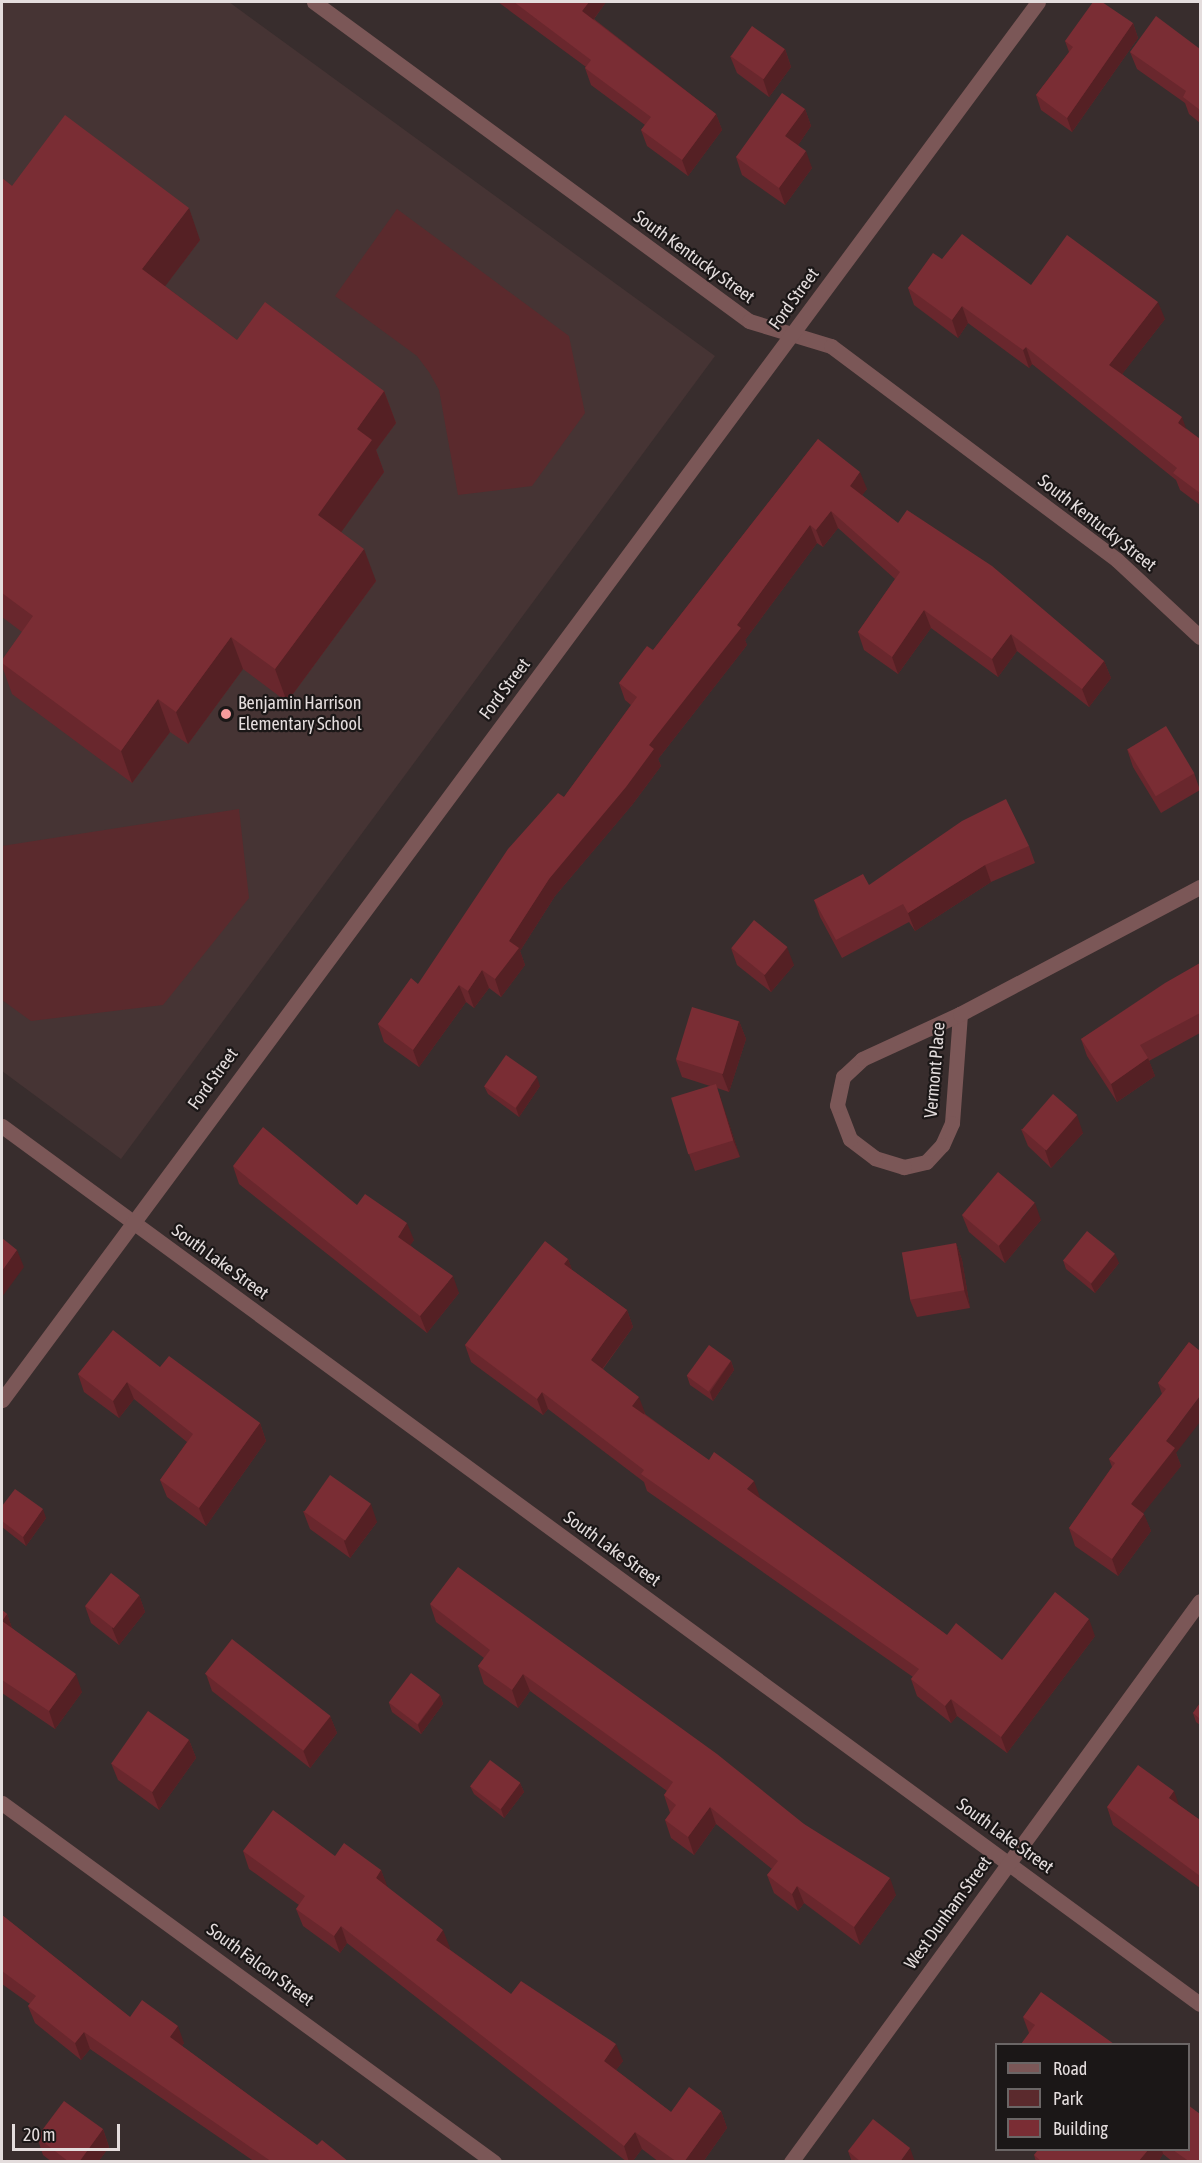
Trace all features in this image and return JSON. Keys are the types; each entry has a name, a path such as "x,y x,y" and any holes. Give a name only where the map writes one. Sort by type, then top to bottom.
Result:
{"street":[{"name":"South Kentucky Street","path":"314,2 748,321 831,346 1117,560 1200,637"},
{"name":"Ford Street","path":"2,1400 1038,2"},
{"name":"Vermont Place","path":"960,1014 952,1123 942,1145 926,1162 904,1167 875,1158 850,1139 837,1105 843,1077 862,1059 960,1014 1200,887"},
{"name":"South Lake Street","path":"2,1126 1200,2004"},
{"name":"West Dunham Street","path":"791,2162 1200,1601"},
{"name":"South Falcon Street","path":"2,1803 494,2162"}],"shaded area":[{"name":"Benjamin Harrison Elementary School","path":"2,2 229,2 715,356 121,1159 2,1071"}],"green space":[{"path":"397,209 569,336 585,413 532,486 458,495 439,390 429,372 417,356 335,296"},
{"path":"239,809 249,898 163,1005 31,1021 2,1000 2,846"}],"building":[{"path":"514,2 589,2 582,11 716,114 682,160 641,130 651,117 585,68 591,60"},
{"path":"1093,2 1102,2 1133,23 1067,118 1036,95 1073,47 1065,41"},
{"path":"1156,16 1200,49 1200,110 1183,97 1186,91 1130,52"},
{"path":"752,26 785,49 764,79 731,56"},
{"path":"782,93 805,109 785,136 806,151 779,188 736,157"},
{"path":"65,115 189,208 142,269 237,340 265,302 384,391 357,429 372,440 318,515 364,549 275,669 231,637 176,712 158,699 121,751 2,663 33,616 2,593 2,178 12,186"},
{"path":"962,234 1031,285 1067,235 1158,302 1109,365 1182,417 1178,423 1200,439 1200,493 1173,473 1177,468 1026,347 1023,350 962,306 952,320 908,288 933,253 942,259"},
{"path":"818,439 860,472 850,486 898,523 907,510 992,566 1104,661 1082,689 1011,634 992,659 924,610 892,657 858,632 900,572 831,511 816,530 810,525 737,625 741,628 649,745 654,749 626,787 549,879 509,941 519,948 495,979 482,970 468,991 459,985 413,1050 378,1024 411,978 418,984 508,849 558,793 564,797 637,697 619,683 647,646 653,650"},
{"path":"1166,726 1194,773 1156,796 1127,749"},
{"path":"1006,799 1029,846 985,865 908,913 903,904 836,940 814,900 863,874 869,885 962,821"},
{"path":"754,920 787,947 765,975 731,948"},
{"path":"1200,963 1200,1013 1140,1045 1148,1058 1111,1084 1081,1039 1165,983"},
{"path":"692,1007 739,1021 723,1074 676,1060"},
{"path":"506,1055 537,1077 515,1108 484,1086"},
{"path":"716,1084 733,1140 688,1154 671,1098"},
{"path":"1053,1094 1077,1115 1046,1150 1022,1129"},
{"path":"263,1127 357,1205 365,1194 407,1223 398,1237 453,1276 420,1316 233,1166"},
{"path":"998,1172 1035,1203 999,1246 962,1215"},
{"path":"1087,1231 1115,1254 1091,1283 1063,1261"},
{"path":"2,1238 17,1250 2,1271"},
{"path":"545,1241 568,1259 564,1264 627,1310 591,1360 639,1397 632,1406 709,1460 714,1452 754,1481 747,1489 947,1635 956,1623 1002,1660 1055,1592 1089,1619 1001,1737 951,1699 945,1706 911,1679 919,1669 641,1474 644,1470 542,1392 537,1399 465,1345"},
{"path":"956,1243 964,1290 910,1300 902,1253"},
{"path":"113,1330 160,1367 169,1356 260,1423 199,1508 160,1480 193,1434 127,1382 113,1401 78,1374"},
{"path":"1189,1342 1200,1351 1200,1396 1166,1441 1175,1448 1131,1504 1144,1514 1112,1559 1069,1528 1115,1463 1109,1459 1166,1389 1158,1383"},
{"path":"709,1345 731,1361 709,1392 687,1376"},
{"path":"330,1475 371,1504 345,1541 304,1512"},
{"path":"15,1489 43,1509 23,1537 2,1521 2,1506"},
{"path":"458,1567 717,1754 804,1824 890,1878 854,1927 797,1886 792,1894 767,1875 778,1861 710,1807 688,1837 665,1820 676,1805 664,1795 673,1782 523,1674 512,1690 478,1666 490,1650 430,1604"},
{"path":"111,1573 139,1595 114,1628 85,1606"},
{"path":"2,1610 7,1614 2,1621"},
{"path":"2,1621 76,1674 49,1711 2,1680"},
{"path":"232,1639 331,1716 303,1751 205,1674"},
{"path":"411,1673 440,1695 417,1724 389,1703"},
{"path":"1200,1703 1200,1719 1193,1713"},
{"path":"148,1711 189,1740 152,1792 111,1763"},
{"path":"490,1760 520,1783 500,1809 470,1786"},
{"path":"1138,1765 1174,1791 1169,1798 1200,1820 1200,1876 1107,1807"},
{"path":"273,1810 335,1856 344,1843 381,1870 376,1878 443,1930 436,1940 511,1994 521,1981 616,2044 604,2061 671,2112 689,2087 721,2111 684,2162 677,2162 635,2132 624,2146 341,1926 334,1936 296,1909 305,1896 243,1851"},
{"path":"2,1915 130,2017 142,2000 178,2026 170,2037 317,2145 322,2140 349,2162 272,2162 84,2032 75,2043 28,2006 36,1996 2,1971"},
{"path":"1041,1992 1113,2043 1022,2043 1035,2025 1023,2017"},
{"path":"64,2101 103,2129 79,2162 69,2162 37,2137"},
{"path":"1190,2106 1200,2114 1200,2162 1190,2162 1174,2151 1190,2151"},
{"path":"873,2119 910,2148 900,2162 861,2162 848,2151"},
{"path":"1037,2151 1147,2151 1138,2162 1042,2162 1034,2155"}],"place":[{"name":"Benjamin Harrison Elementary School","path":"226,714"}]}
